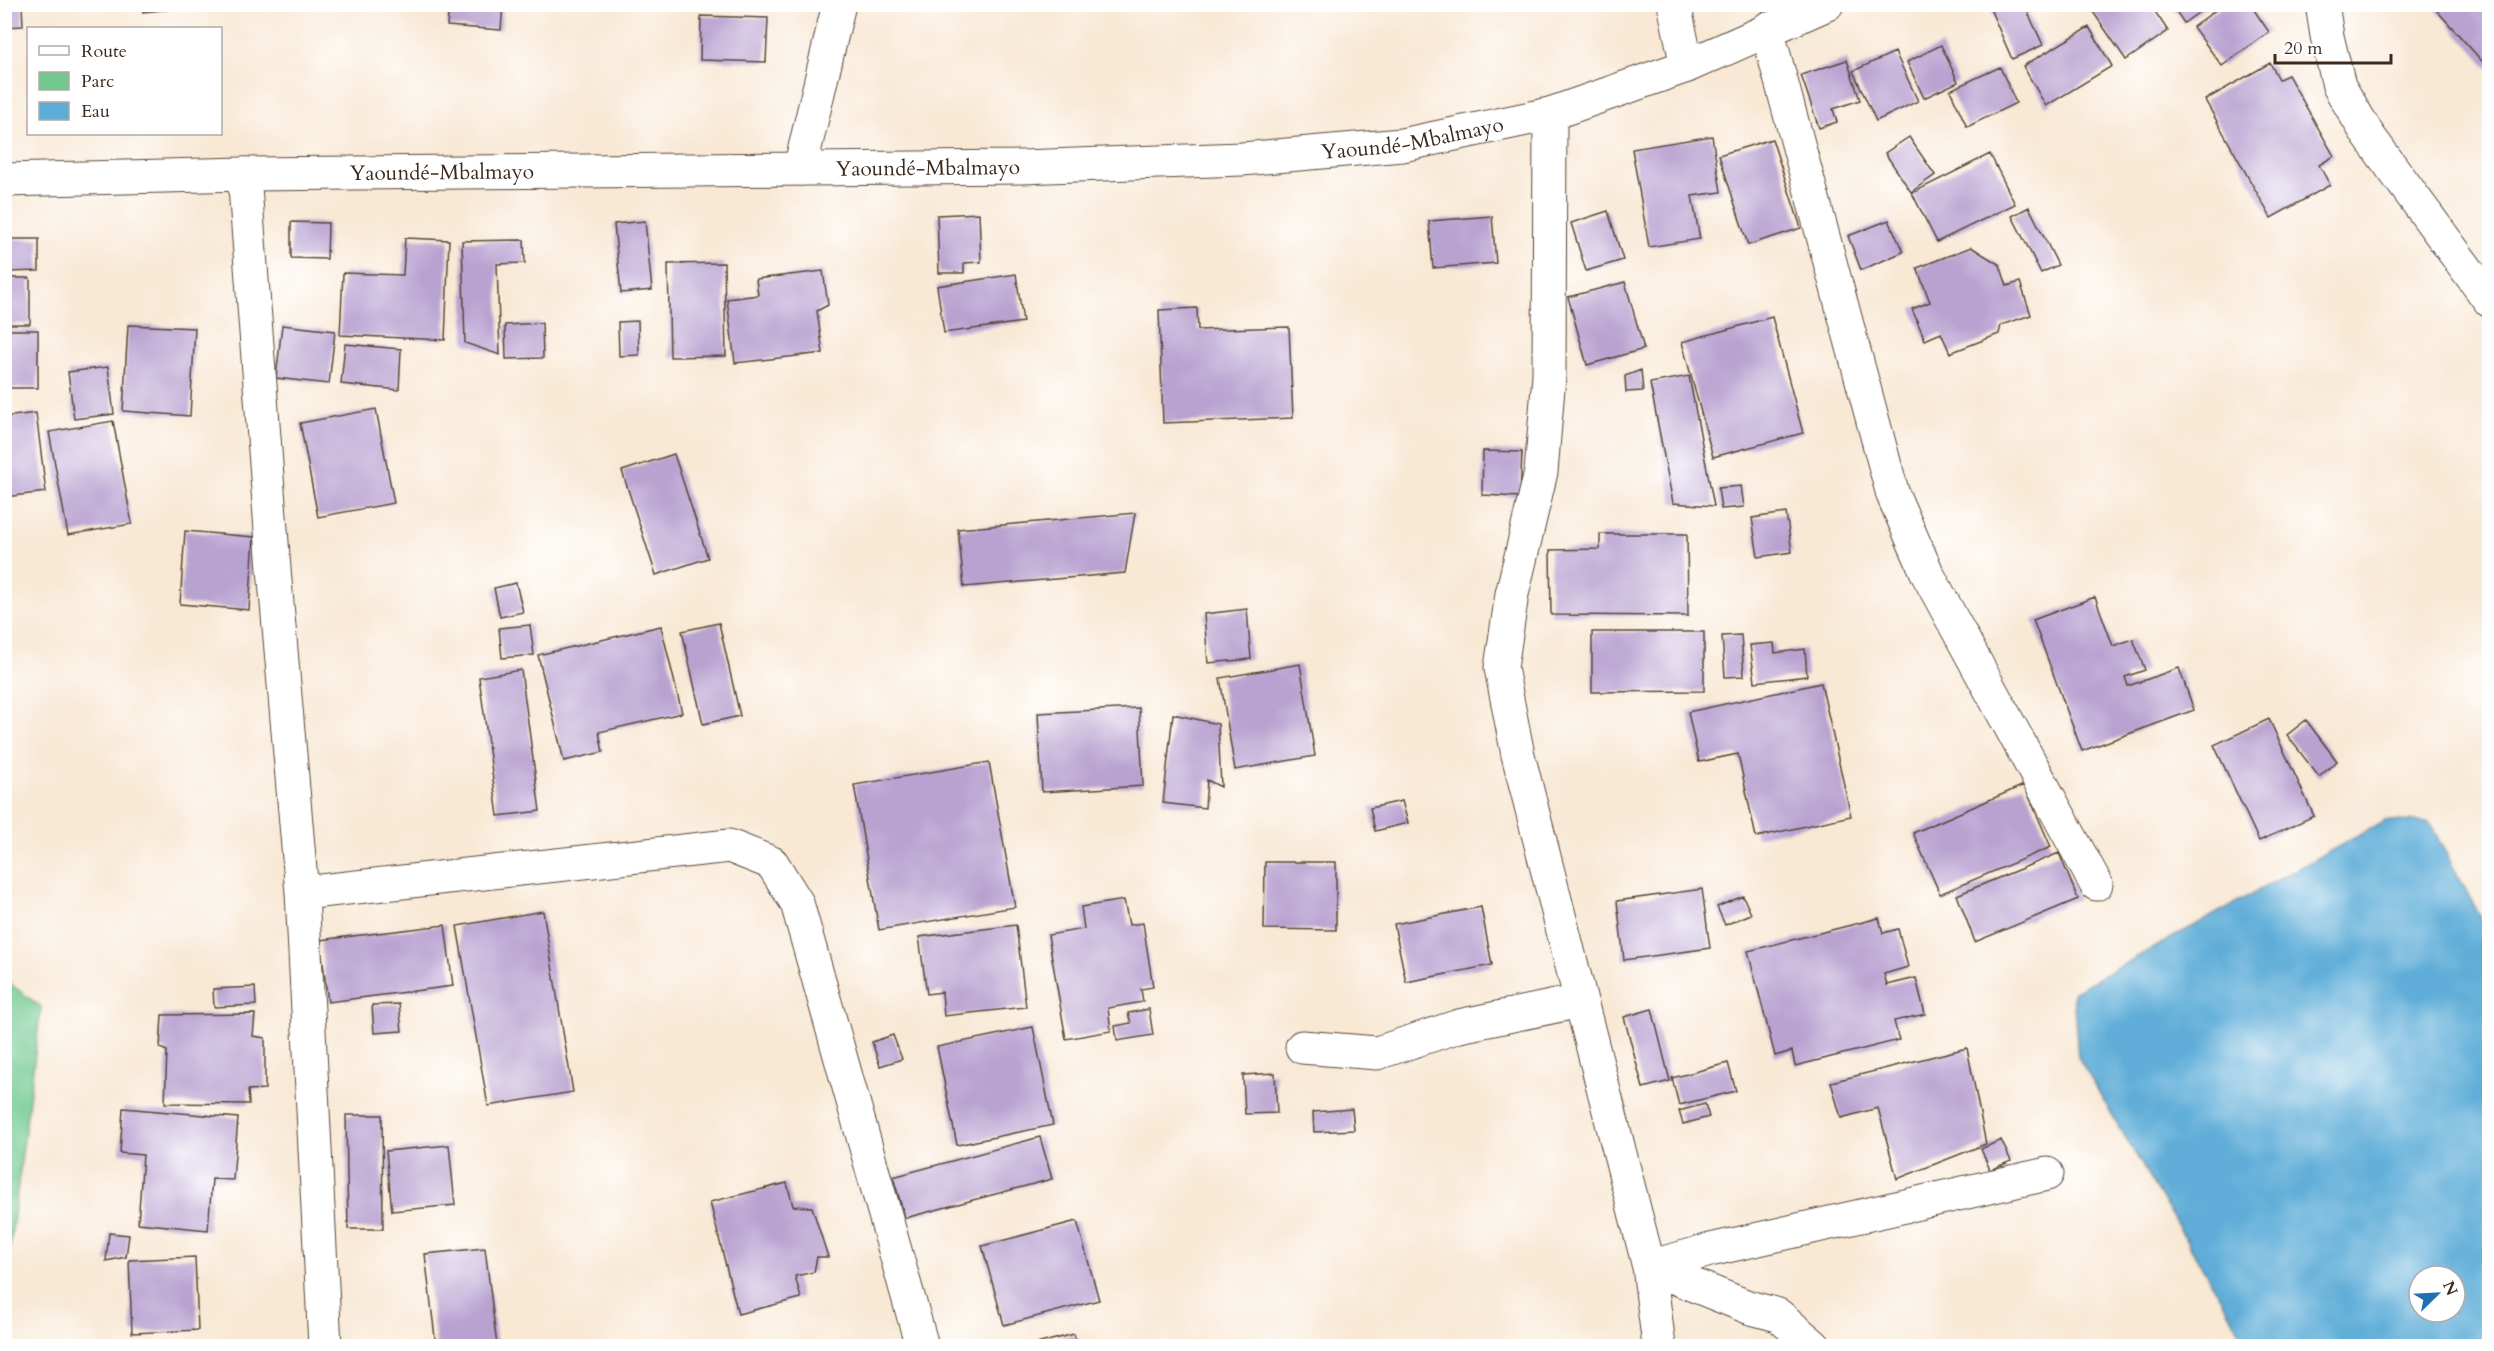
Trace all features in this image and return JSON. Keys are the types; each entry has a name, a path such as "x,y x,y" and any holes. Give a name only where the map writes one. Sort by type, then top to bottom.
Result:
{"main road":[{"path":"800,169 839,4"},
{"path":"1674,4 1687,66"},
{"name":"Yaoundé-Mbalmayo","path":"4,180 243,174 1021,166 1242,159 1402,146 1550,114 1687,66 1827,4"},
{"path":"2322,4 2339,86 2368,135 2490,301"},
{"path":"1767,29 1893,495 1928,575 2096,884"},
{"path":"1550,114 1549,376 1541,472 1512,594 1501,668 1518,755 1648,1267 1654,1344"},
{"path":"243,174 302,893 324,1347"},
{"path":"302,893 729,846 772,863 797,903 922,1347"},
{"path":"1302,1047 1377,1053 1459,1026 1580,1001"},
{"path":"1648,1267 1710,1250 2047,1174"},
{"path":"1648,1267 1748,1307 1778,1315 1814,1347"}],"green space":[{"path":"5,980 41,1007 5,1285"}],"water":[{"path":"2385,821 2429,822 2489,933 2489,1346 2249,1346 2078,1057 2073,992"}],"building":[{"path":"4,4 22,4 23,26 4,27"},
{"path":"142,4 171,4 171,9 143,12"},
{"path":"449,4 503,4 501,30 447,26"},
{"path":"2006,4 2024,4 2043,45 2012,59 1991,11"},
{"path":"2098,4 2150,4 2168,31 2126,60 2091,9"},
{"path":"2171,4 2210,4 2184,23"},
{"path":"2224,4 2250,4 2269,32 2222,66 2193,27"},
{"path":"2431,4 2490,4 2490,70"},
{"path":"701,16 768,18 766,62 700,60"},
{"path":"2089,27 2112,66 2046,106 2023,66"},
{"path":"1941,45 1958,82 1924,98 1907,62"},
{"path":"1895,52 1918,101 1876,121 1853,71"},
{"path":"1847,60 1860,100 1833,109 1837,122 1819,128 1801,75"},
{"path":"2270,63 2279,79 2288,75 2334,156 2319,165 2330,185 2271,218 2205,100"},
{"path":"2000,67 2016,103 1967,127 1950,90"},
{"path":"1712,136 1721,192 1692,196 1700,239 1649,247 1632,149"},
{"path":"1909,137 1935,175 1911,192 1885,153"},
{"path":"1772,139 1801,228 1748,245 1719,155"},
{"path":"1990,154 2015,204 1937,242 1912,193"},
{"path":"2029,207 2058,265 2041,273 2012,216"},
{"path":"1608,211 1623,260 1586,271 1571,223"},
{"path":"979,213 981,262 964,263 964,273 939,273 937,215"},
{"path":"1492,216 1496,263 1433,268 1429,221"},
{"path":"1889,220 1903,252 1861,270 1848,236"},
{"path":"645,221 652,290 621,293 614,224"},
{"path":"291,222 328,223 327,259 291,258"},
{"path":"405,238 449,240 445,340 340,335 343,273 403,275"},
{"path":"4,239 39,239 39,271 4,272"},
{"path":"524,240 525,263 497,264 500,355 465,343 462,241"},
{"path":"1971,247 2000,265 2007,286 2020,282 2031,315 2001,325 1999,334 1950,353 1941,333 1925,340 1912,309 1930,302 1917,268"},
{"path":"724,263 726,356 670,357 668,264"},
{"path":"823,271 828,305 817,311 823,353 735,363 727,299 758,295 756,279"},
{"path":"1016,274 1023,322 944,333 937,286"},
{"path":"4,278 30,278 30,324 4,324"},
{"path":"1625,282 1644,349 1587,365 1568,297"},
{"path":"1197,308 1198,330 1289,327 1293,418 1163,423 1159,310"},
{"path":"1772,317 1803,433 1713,457 1682,342"},
{"path":"638,321 639,355 619,356 618,322"},
{"path":"542,323 543,358 506,359 505,325"},
{"path":"128,325 195,328 190,416 123,411"},
{"path":"282,325 335,331 329,384 276,378"},
{"path":"4,330 38,330 38,388 4,388"},
{"path":"345,344 401,349 399,390 341,384"},
{"path":"108,367 114,414 74,419 68,372"},
{"path":"1641,370 1643,391 1626,392 1625,376"},
{"path":"1689,376 1714,506 1673,503 1650,383"},
{"path":"376,409 394,503 318,517 300,423"},
{"path":"36,413 46,492 5,497 5,417"},
{"path":"113,421 132,524 68,535 49,432"},
{"path":"1483,451 1522,452 1520,497 1482,495"},
{"path":"674,454 708,558 656,575 622,471"},
{"path":"1741,486 1744,507 1721,509 1718,488"},
{"path":"1135,513 1125,573 964,587 958,529"},
{"path":"1786,513 1792,552 1758,557 1752,518"},
{"path":"185,531 254,537 249,610 180,604"},
{"path":"1600,534 1687,534 1688,616 1551,615 1550,550 1600,549"},
{"path":"516,583 523,612 500,617 494,588"},
{"path":"2095,597 2113,646 2133,639 2145,670 2125,677 2128,686 2179,668 2194,710 2082,751 2033,620"},
{"path":"1247,609 1251,659 1208,663 1204,614"},
{"path":"719,623 740,716 703,724 682,631"},
{"path":"530,625 534,655 502,658 499,628"},
{"path":"661,626 682,713 599,732 603,752 564,761 538,655"},
{"path":"1592,632 1704,632 1704,691 1592,692"},
{"path":"1741,635 1744,676 1725,677 1722,636"},
{"path":"1774,643 1775,653 1805,649 1807,676 1755,682 1750,645"},
{"path":"1300,664 1315,756 1235,770 1220,678"},
{"path":"521,670 540,811 498,816 479,677"},
{"path":"1821,683 1851,816 1756,837 1738,754 1699,762 1688,712"},
{"path":"1139,708 1143,786 1042,792 1038,713"},
{"path":"1173,714 1218,724 1221,787 1207,780 1205,808 1163,803"},
{"path":"2269,719 2314,816 2259,841 2214,745"},
{"path":"2306,720 2337,761 2319,777 2287,735"},
{"path":"989,762 1015,907 879,930 854,785"},
{"path":"2024,785 2051,847 1940,894 1913,833"},
{"path":"1402,801 1408,823 1375,831 1370,808"},
{"path":"2059,853 2078,899 1975,942 1957,895"},
{"path":"1265,862 1336,862 1336,930 1264,929"},
{"path":"1702,889 1710,948 1624,960 1617,901"},
{"path":"1743,896 1751,914 1725,925 1717,907"},
{"path":"1124,900 1129,925 1143,923 1153,987 1141,989 1143,1002 1108,1008 1111,1031 1066,1039 1048,935 1084,929 1081,907"},
{"path":"1481,907 1492,965 1406,982 1394,924"},
{"path":"543,911 573,1092 488,1106 457,926"},
{"path":"1879,918 1883,933 1898,929 1908,967 1884,974 1887,985 1916,978 1925,1014 1894,1021 1899,1040 1795,1066 1792,1051 1775,1056 1748,951"},
{"path":"445,925 453,986 328,1002 320,940"},
{"path":"1016,925 1026,1007 944,1016 942,992 927,994 919,937"},
{"path":"255,987 256,1005 214,1007 213,989"},
{"path":"399,1004 402,1031 374,1033 372,1005"},
{"path":"1149,1009 1153,1035 1117,1041 1115,1026 1131,1023 1128,1013"},
{"path":"1652,1009 1670,1081 1643,1088 1624,1017"},
{"path":"255,1014 253,1036 265,1038 265,1089 248,1090 249,1104 165,1103 167,1051 160,1048 162,1015"},
{"path":"1033,1027 1053,1125 957,1145 937,1047"},
{"path":"893,1035 902,1059 880,1066 872,1042"},
{"path":"1967,1048 1986,1144 1897,1179 1878,1108 1841,1118 1831,1082"},
{"path":"1728,1063 1736,1091 1679,1105 1672,1078"},
{"path":"1275,1073 1277,1113 1245,1114 1243,1075"},
{"path":"1705,1104 1709,1117 1683,1124 1679,1111"},
{"path":"123,1108 238,1118 233,1180 212,1179 208,1230 138,1223 143,1155 120,1153"},
{"path":"1352,1109 1354,1130 1314,1132 1313,1112"},
{"path":"346,1115 382,1115 383,1229 348,1229"},
{"path":"1040,1137 1052,1179 905,1218 893,1177"},
{"path":"2001,1140 2011,1161 1990,1170 1981,1149"},
{"path":"449,1145 455,1205 392,1211 386,1151"},
{"path":"787,1183 793,1206 812,1207 828,1257 817,1257 814,1272 795,1276 801,1298 738,1314 710,1202"},
{"path":"1077,1221 1099,1300 1004,1325 982,1246"},
{"path":"109,1233 129,1235 126,1257 106,1261"},
{"path":"485,1248 497,1346 436,1346 425,1254"},
{"path":"195,1257 198,1330 132,1333 129,1260"},
{"path":"1074,1334 1078,1346 1029,1346"},
{"path":"1380,1341 1381,1346 1358,1346 1358,1345"}]}
